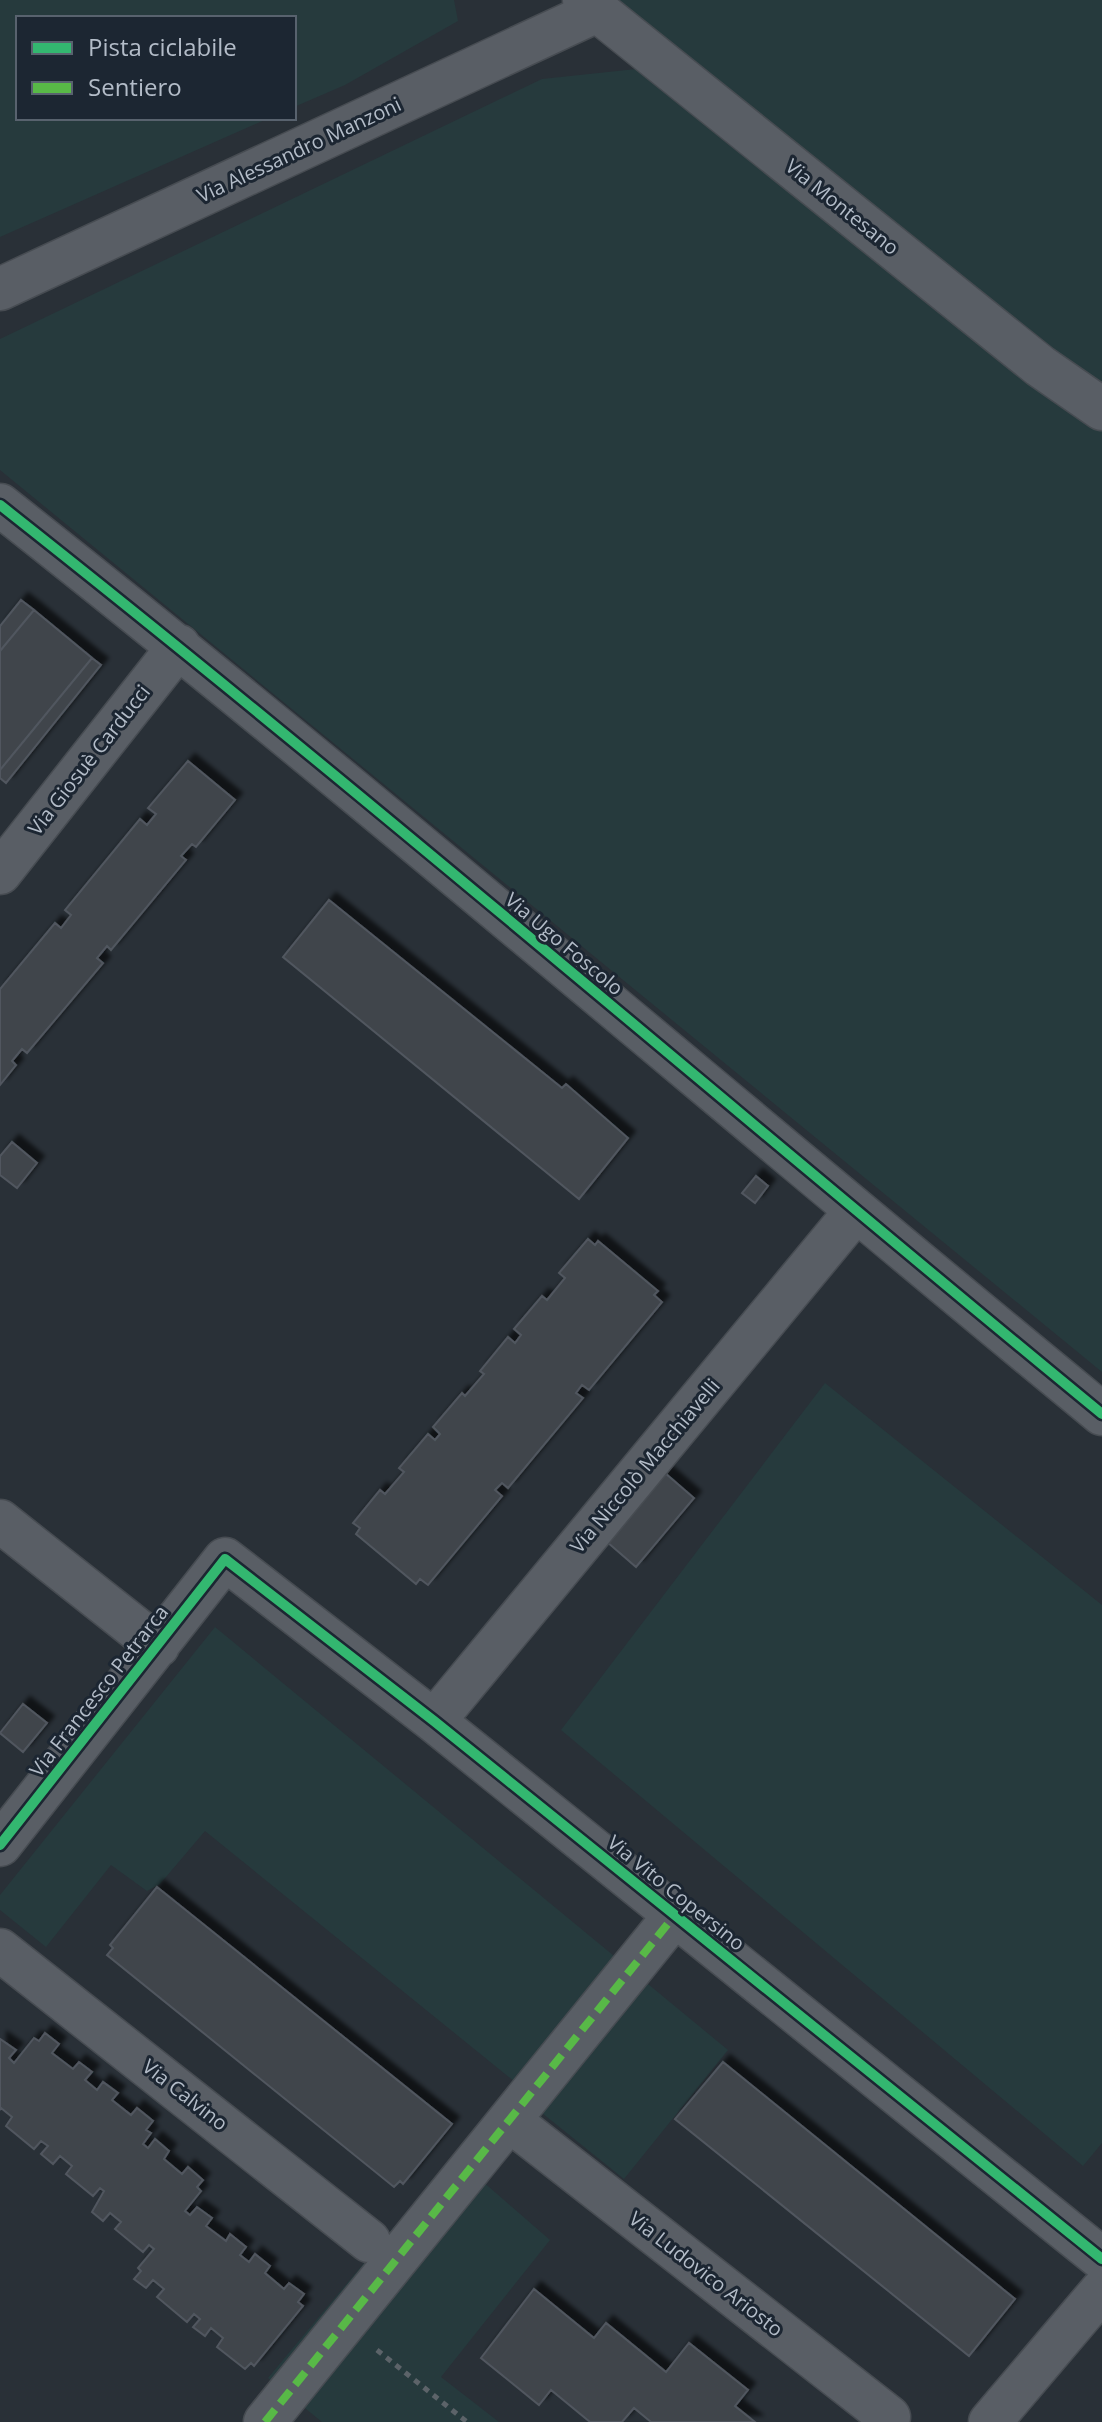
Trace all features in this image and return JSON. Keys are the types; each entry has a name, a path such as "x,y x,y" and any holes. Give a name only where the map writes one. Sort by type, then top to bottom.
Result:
{"street":[{"name":"Via Alessandro Manzoni","path":"0,289 590,5"},
{"name":"Via Montesano","path":"590,5 1040,366 1102,409"},
{"name":"Via Ugo Foscolo","path":"0,505 179,646 855,1212 1102,1414"},
{"name":"Via Giosuè Carducci","path":"0,873 179,646"},
{"name":"Via Niccolò Macchiavelli","path":"434,1721 855,1212"},
{"path":"0,1521 158,1646"},
{"name":"Via Vito Copersino","path":"225,1559 434,1721 1102,2259"},
{"name":"Via Francesco Petrarca","path":"0,1845 225,1559"},
{"path":"265,2422 675,1915"},
{"name":"Via Calvino","path":"0,1950 369,2241"},
{"name":"Via Ludovico Ariosto","path":"523,2131 889,2420"},
{"path":"990,2422 1102,2290"}],"path":[{"path":"344,2324 467,2422"}],"green space":[{"path":"0,0 454,0 458,21 345,85 296,106 296,16 16,16 16,120 264,120 0,237"},
{"path":"576,0 1102,0 1102,1372 0,470 0,339 542,79 655,67"},
{"path":"825,1383 1102,1605 1102,2143 1083,2166 561,1730"},
{"path":"215,1627 728,2050 624,2179 537,2109 481,2180 550,2240 441,2377 499,2422 322,2422 268,2378 515,2082 205,1831 160,1884 147,1891 111,1865 46,1947 0,1910 0,1895"}],"building":[{"path":"21,600 34,610 0,651 0,626"},
{"path":"34,610 92,658 0,770 0,651"},
{"path":"92,658 101,665 6,783 0,778 0,770"},
{"path":"188,761 235,800 196,847 192,844 181,856 186,860 111,950 107,946 97,958 103,963 27,1053 22,1049 12,1061 16,1065 0,1085 0,989 55,923 61,928 71,915 65,910 140,819 147,825 156,814 148,808"},
{"path":"329,900 562,1088 566,1084 628,1138 579,1199 283,957"},
{"path":"12,1142 37,1163 17,1188 0,1175 0,1156"},
{"path":"756,1176 768,1186 755,1203 742,1193"},
{"path":"588,1239 595,1245 598,1241 658,1291 654,1295 662,1302 589,1390 582,1385 576,1393 583,1398 508,1488 502,1483 495,1490 502,1496 428,1585 420,1579 416,1584 356,1534 360,1528 353,1523 380,1490 385,1494 404,1472 399,1468 428,1434 435,1440 440,1434 433,1427 462,1393 465,1396 484,1374 480,1371 508,1337 515,1343 521,1335 514,1329 542,1296 547,1300 565,1278 559,1273"},
{"path":"665,1473 694,1498 636,1567 607,1542"},
{"path":"23,1704 47,1723 23,1752 0,1733"},
{"path":"157,1887 452,2124 403,2184 400,2181 394,2187 107,1955 113,1948 110,1945"},
{"path":"45,2033 59,2044 52,2053 73,2069 79,2062 92,2072 85,2080 97,2090 103,2082 118,2093 112,2100 131,2115 137,2108 153,2121 146,2130 151,2133 143,2144 148,2148 155,2139 169,2151 164,2159 182,2174 188,2167 203,2180 197,2187 201,2191 185,2211 190,2215 197,2207 212,2218 206,2226 226,2241 230,2234 246,2247 240,2255 249,2262 255,2254 270,2266 265,2273 284,2289 289,2283 304,2294 298,2302 303,2306 254,2366 251,2363 245,2369 217,2347 223,2338 211,2328 205,2336 193,2327 200,2319 194,2314 187,2322 157,2297 164,2289 153,2280 146,2288 134,2279 141,2271 138,2268 154,2249 149,2245 143,2252 115,2229 121,2222 110,2213 103,2221 92,2212 104,2191 100,2188 93,2196 66,2174 72,2166 60,2156 53,2164 41,2154 48,2146 41,2141 34,2149 6,2126 12,2117 0,2110 0,2039 16,2050 9,2058 14,2063 34,2038 39,2041"},
{"path":"723,2062 1015,2299 969,2356 675,2119"},
{"path":"534,2289 594,2338 606,2323 666,2372 689,2343 748,2390 735,2406 755,2422 651,2422 634,2408 622,2422 590,2422 551,2390 539,2405 481,2358"}],"marked path":[{"path":"265,2422 675,1915"}],"cycle path":[{"path":"0,505 278,729 1102,1414"},
{"path":"0,1845 225,1559 434,1721 1102,2259"}]}
